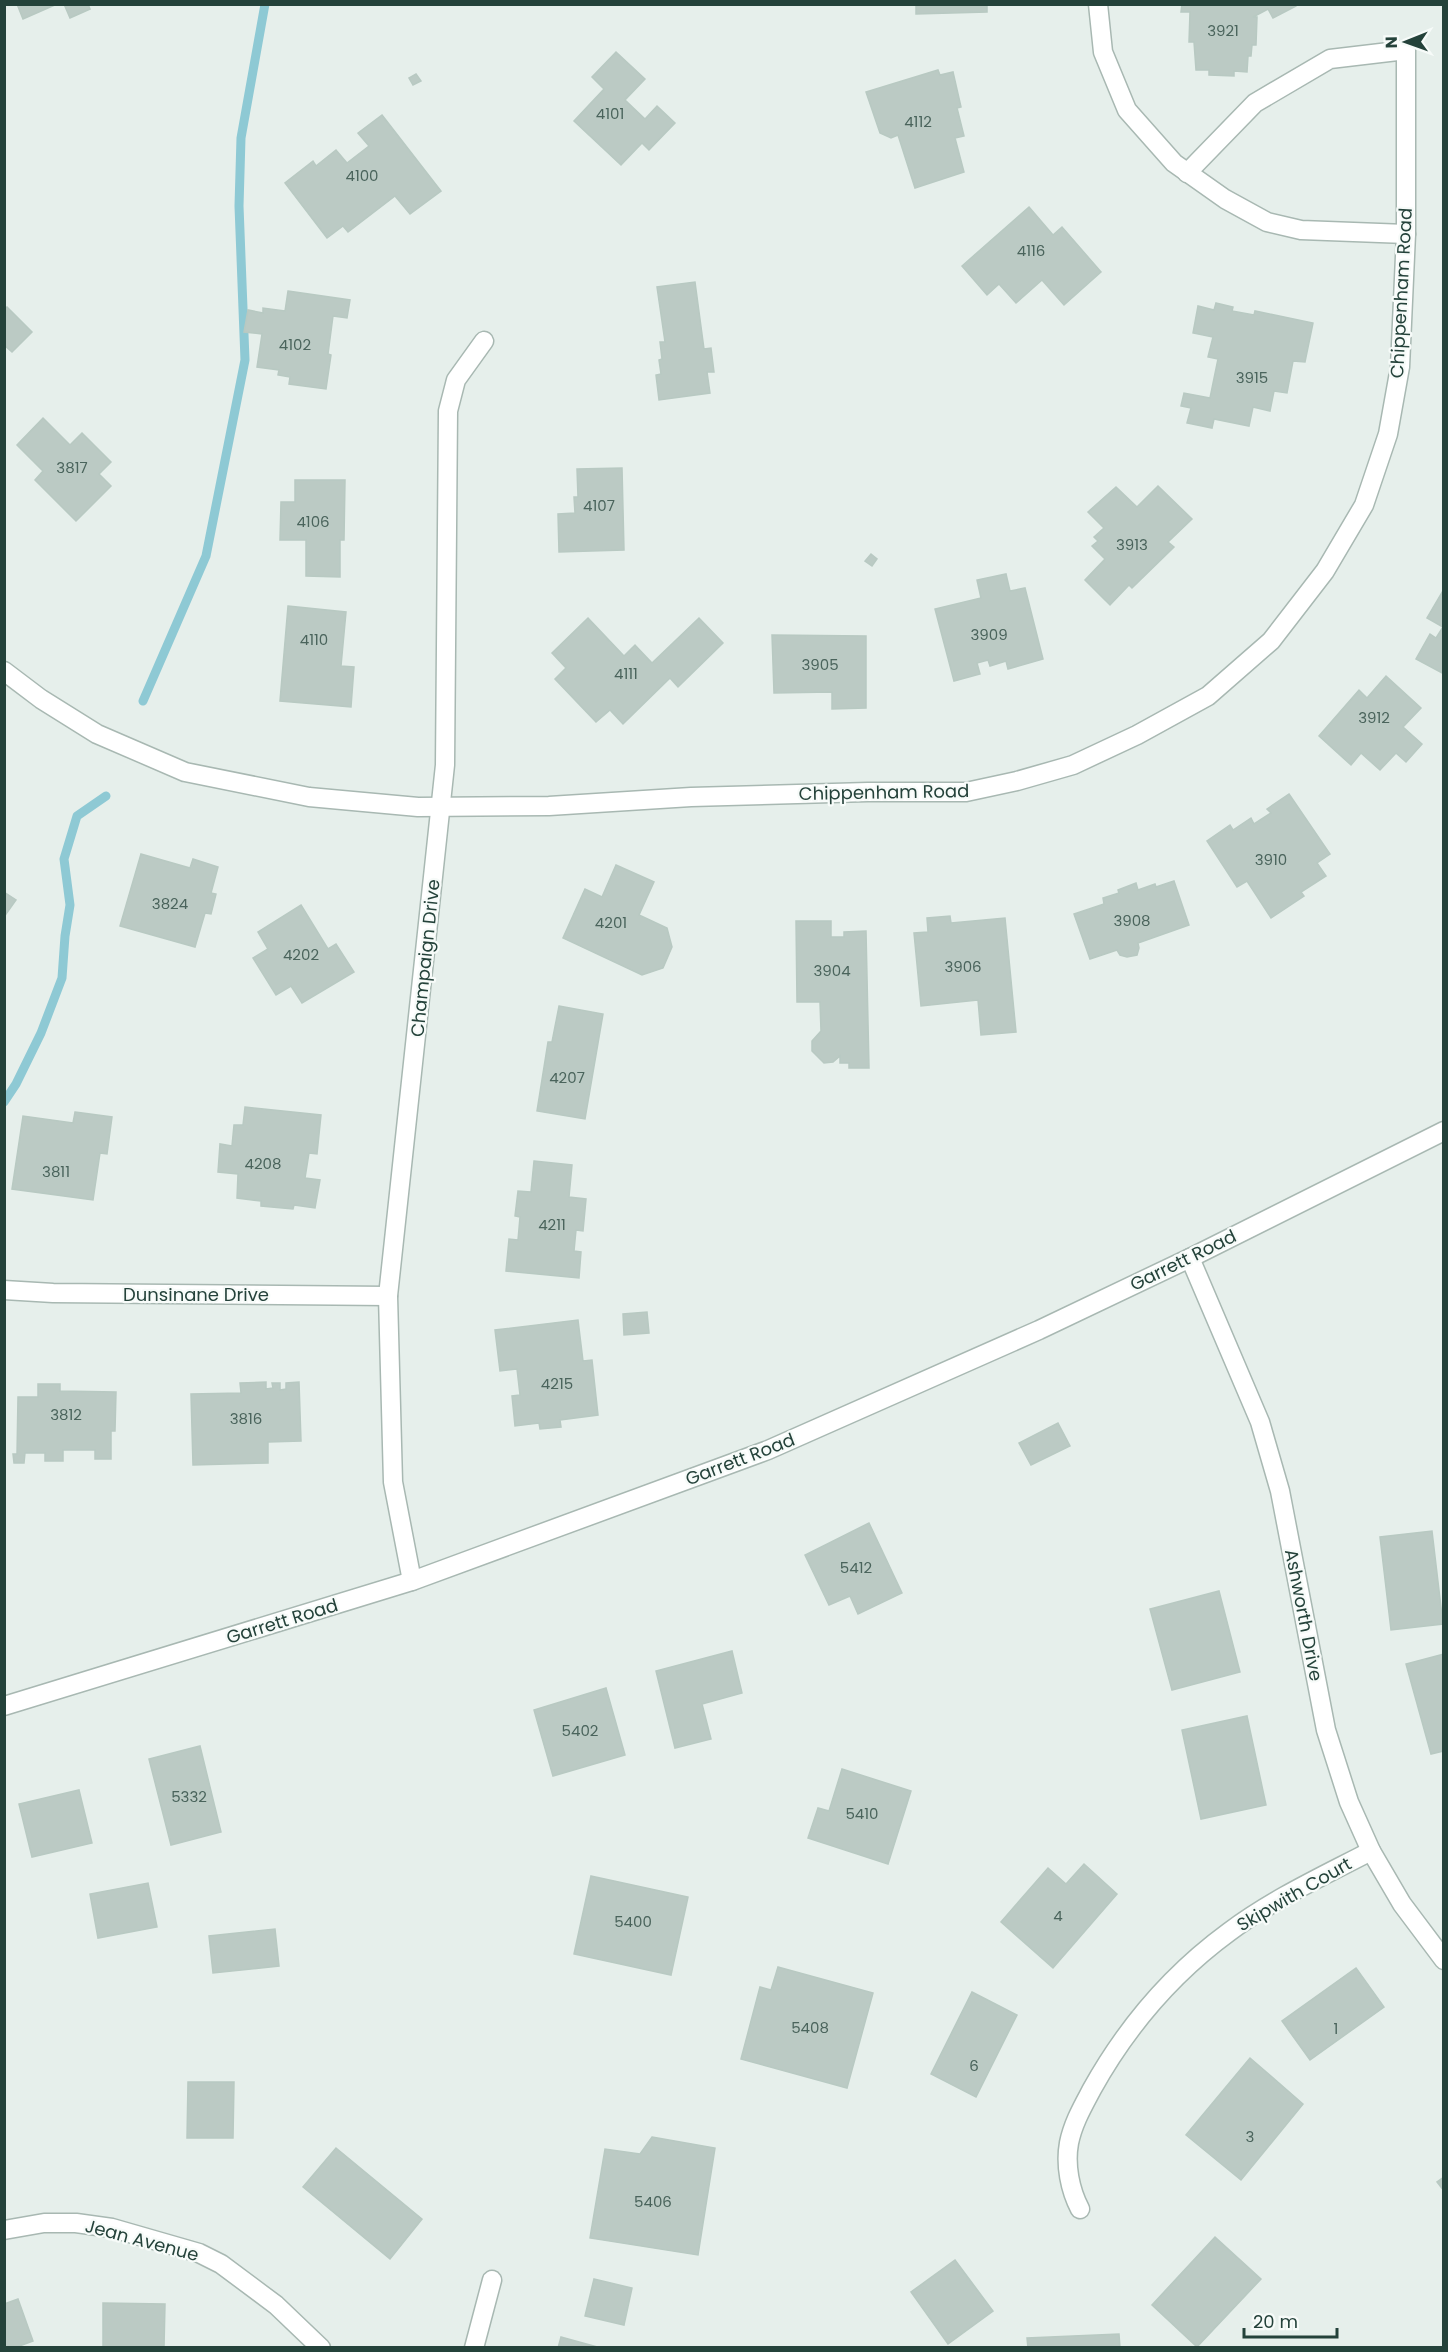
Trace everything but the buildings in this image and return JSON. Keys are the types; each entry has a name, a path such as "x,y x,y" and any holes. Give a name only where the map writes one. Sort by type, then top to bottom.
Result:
{"street":[{"path":"1098,4 1103,52 1127,110 1174,163 1187,173 1225,199 1267,222 1301,230 1406,234"},
{"name":"Chippenham Road","path":"4,672 41,699 98,734 185,772 309,797 418,807 549,806 691,797 966,792 1017,781 1073,765 1137,735 1208,696 1271,641 1325,571 1364,506 1388,435 1400,367 1406,234 1407,50 1330,59 1255,103 1187,173"},
{"name":"Champaign Drive","path":"412,1581 393,1482 388,1296 445,765 448,411 456,380 484,341"},
{"name":"Garrett Road","path":"4,1706 412,1581 768,1450 936,1377 1190,1258 1443,1131"},
{"name":"Ashworth Drive","path":"1190,1258 1260,1422 1280,1491 1326,1730 1349,1802 1371,1851 1402,1904 1443,1960"},
{"name":"Dunsinane Drive","path":"4,1290 53,1293 388,1296"},
{"name":"Skipwith Court","path":"1080,2209 1074,2198 1068,2172 1069,2144 1078,2114 1106,2065 1141,2016 1183,1970 1229,1932 1275,1901 1371,1851"},
{"name":"Jean Avenue","path":"4,2230 44,2223 76,2223 112,2228 199,2253 221,2264 276,2305 321,2348"},
{"path":"474,2348 492,2280"}],"waterway":[{"path":"143,701 206,556 245,360 239,206 241,138 265,4"},
{"path":"4,1102 16,1084 41,1033 62,978 70,905 64,859 77,816 106,796"}]}
